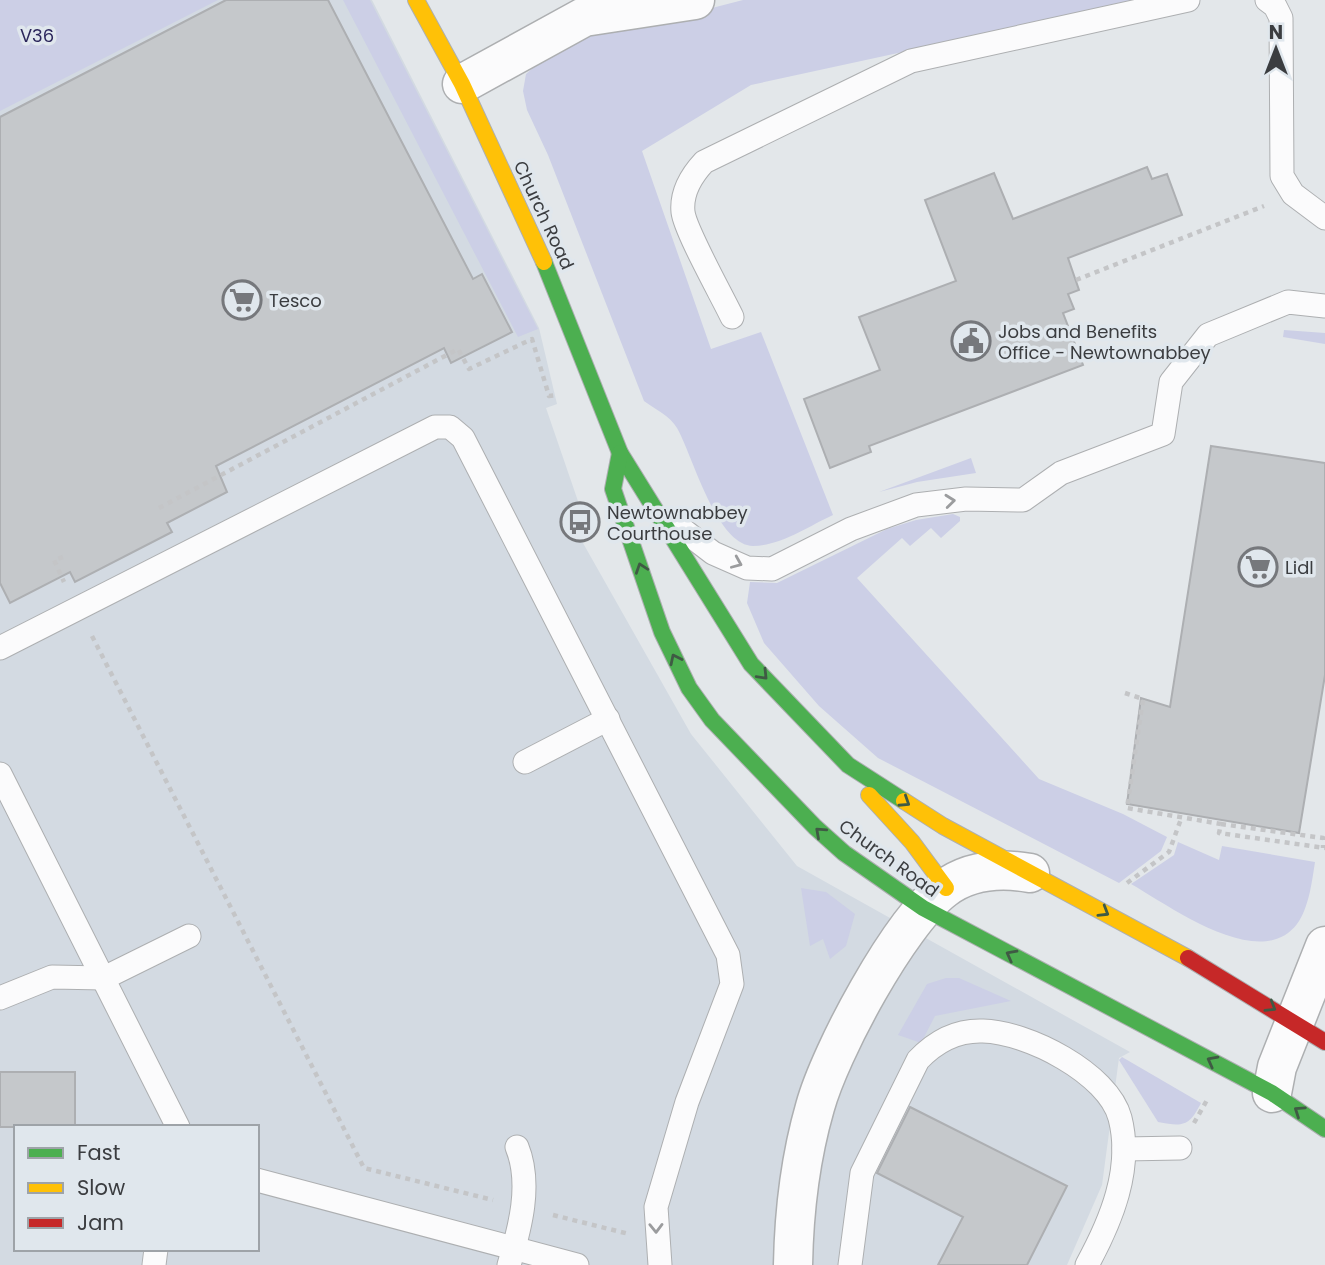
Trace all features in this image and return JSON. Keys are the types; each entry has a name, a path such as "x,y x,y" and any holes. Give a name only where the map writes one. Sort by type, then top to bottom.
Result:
{"street":[{"name":"Church Road","path":"416,0 462,84 562,301 620,453 660,513 751,664 848,765 943,826 1204,968 1310,1032"},
{"path":"462,84 584,17 695,0"},
{"name":"Church Road","path":"620,453 613,489 662,632 690,688 712,720 815,827 844,853 934,898 1272,1093 1325,1129"},
{"path":"848,765 873,800 912,842 934,898"},
{"path":"793,1265 800,1172 815,1105 867,992 934,898 985,871 1006,869 1030,873"},
{"path":"1272,1093 1278,1067 1310,1032 1325,946"}],"lane":[{"path":"732,317 683,214 684,193 691,177 704,162 911,61 1188,0"},
{"path":"1267,0 1275,6 1282,18 1282,176 1293,194 1325,218"},
{"path":"660,513 713,553 747,568 772,569 851,529 916,505 966,499 1023,500 1060,473 1163,434 1171,382 1208,335 1288,302 1325,306"},
{"path":"0,648 435,427 450,427 463,438 728,955 732,984 687,1102 656,1207 660,1265"},
{"path":"525,762 608,719"},
{"path":"0,774 177,1125"},
{"path":"0,998 52,977 104,978 189,936"},
{"path":"850,1265 862,1173 918,1060 931,1047 946,1038 984,1031 1018,1036 1082,1069 1106,1090 1120,1117 1124,1149 1122,1173 1112,1216 1087,1265"},
{"path":"512,1256 525,1189 524,1163 517,1147"},
{"path":"1124,1149 1180,1148"},
{"path":"259,1181 512,1256 577,1265"}],"path":[{"path":"1076,280 1293,194"},
{"path":"159,508 458,349 469,369 532,339 549,396 562,394"},
{"path":"63,556 54,560 70,593"},
{"path":"88,629 364,1168 500,1202"},
{"path":"1125,693 1143,699 1127,808 1181,819 1221,824 1323,838 1324,848 1219,832 1221,824"},
{"path":"1129,880 1169,852 1181,819"},
{"path":"1180,1148 1225,1068"},
{"path":"542,1212 630,1234"}],"shaded area":[{"path":"175,0 372,0 539,328 557,404 546,408 580,507 572,510 579,536 691,734 797,866 1130,1052 1119,1058 1102,1185 1067,1265 0,1265 0,94"}],"green space":[{"name":"V36","path":"0,0 218,0 0,111"},
{"path":"343,0 370,0 538,329 518,337"},
{"path":"743,0 1143,0 751,85 642,151 711,349 761,332 833,515 774,543 753,546 740,542 728,531 707,497 677,428 666,416 644,401 548,155 527,110 523,91 526,74 564,40 658,14 712,8"},
{"path":"1284,330 1325,333 1325,344 1283,337"},
{"path":"971,458 976,473 917,482 879,492"},
{"path":"953,514 960,517 960,521 941,538 931,528 910,546 902,538 857,578 1039,779 1123,814 1167,837 1161,851 1119,883 878,758 819,706 764,643 747,603 750,582 777,583 887,529 916,520"},
{"path":"1178,842 1219,860 1222,846 1315,862 1301,918 1281,937 1261,942 1238,939 1191,919 1131,884 1174,855"},
{"path":"801,888 826,892 855,914 846,946 830,959 823,939 810,946"},
{"path":"946,978 959,978 1011,1001 935,1016 921,1043 898,1035 927,984"},
{"path":"1122,1057 1201,1103 1193,1116 1180,1124 1158,1122 1119,1060"}],"building":[{"name":"Tesco","path":"226,0 328,0 473,279 482,274 512,332 451,363 444,348 216,466 227,492 167,523 172,532 75,582 70,572 10,603 0,583 0,117"},
{"name":"Jobs and Benefits Office - Newtownabbey","path":"1147,167 1152,179 1167,174 1182,215 1068,258 1079,290 1068,294 1074,309 1063,313 1083,365 869,446 871,452 830,468 804,399 880,370 859,317 956,281 925,200 994,173 1013,219"},
{"name":"Lidl","path":"1211,446 1325,463 1325,675 1299,833 1127,804 1141,698 1170,707"},
{"path":"0,1072 75,1072 75,1125 0,1127"},
{"path":"910,1107 1067,1186 1027,1265 938,1265 963,1217 877,1173"}],"traffic: fast":[{"path":"544,262 620,453 751,664 848,765 904,801"},
{"path":"620,453 613,489 662,632 689,688 712,720 815,827 844,853 923,908 1272,1093 1325,1129"}],"traffic: slow":[{"path":"416,0 462,84 544,262"},
{"path":"869,795 912,842 946,888"},
{"path":"904,801 943,826 1188,958"}],"traffic: jam":[{"path":"1188,958 1325,1042"}],"place":[{"name":"Tesco","path":"242,300"},
{"name":"Jobs and Benefits Office - Newtownabbey","path":"971,341"},
{"name":"Newtownabbey Courthouse","path":"580,522"},
{"name":"Lidl","path":"1258,567"}]}
